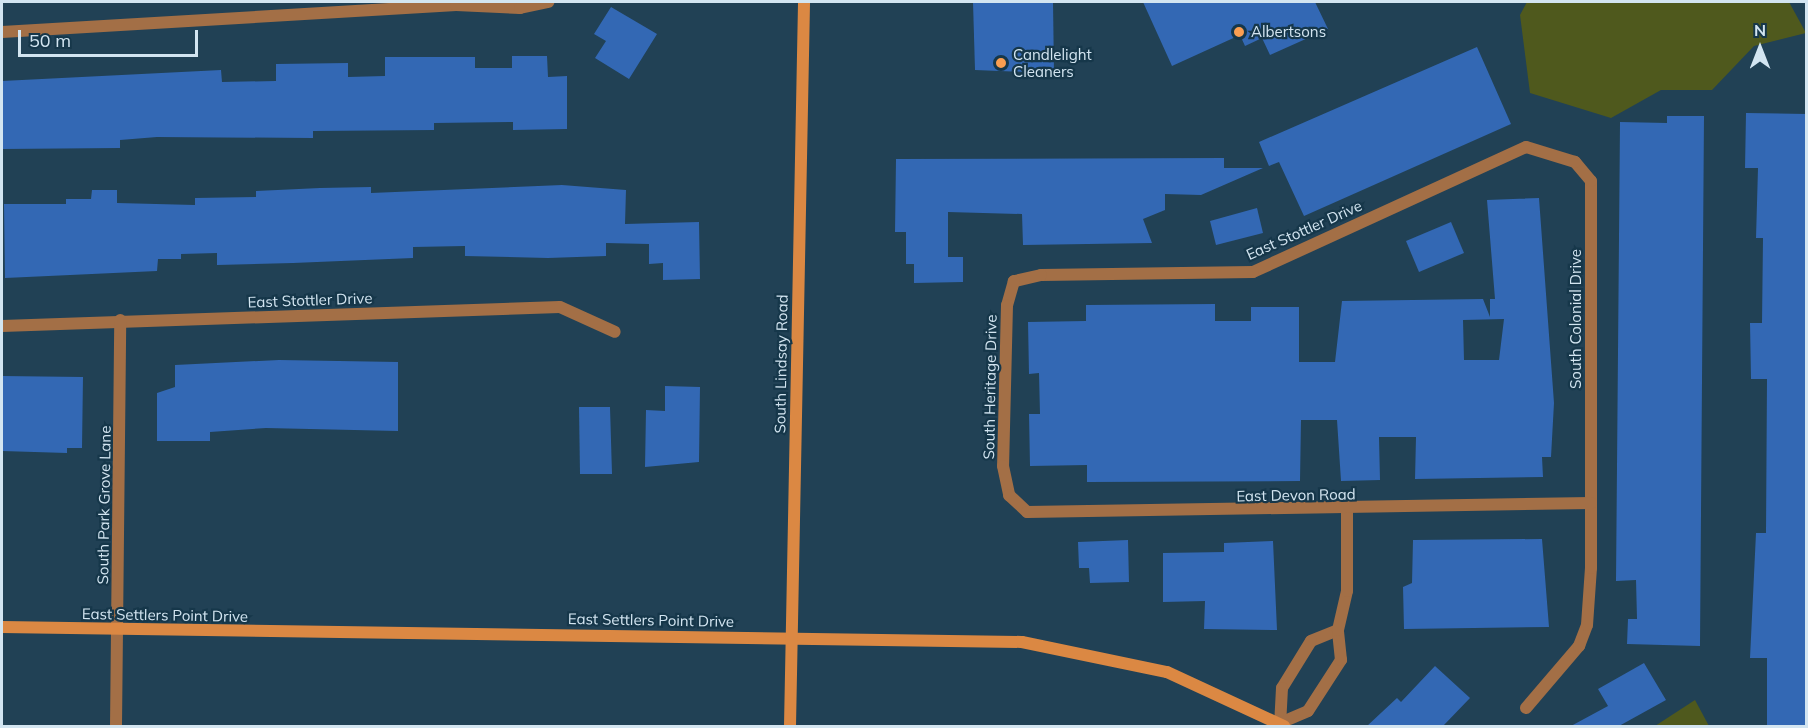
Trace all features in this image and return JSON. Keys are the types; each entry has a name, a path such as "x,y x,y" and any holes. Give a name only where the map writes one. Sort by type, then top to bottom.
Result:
{"street":[{"path":"2,32 456,5 520,8 548,2"},
{"name":"South Lindsay Road","path":"790,726 804,2"},
{"name":"East Stottler Drive","path":"1014,281 1041,275 1253,272 1500,157 1526,147 1556,153"},
{"name":"South Colonial Drive","path":"1556,153 1575,162 1591,180 1591,503"},
{"name":"South Heritage Drive","path":"1009,495 1003,466 1007,305 1014,281"},
{"name":"East Stottler Drive","path":"2,326 120,320 560,308 615,332"},
{"name":"South Park Grove Lane","path":"116,726 120,320"},
{"name":"East Devon Road","path":"1009,495 1027,512 1052,514 1591,503"},
{"path":"1526,708 1579,646 1587,625 1591,503"},
{"path":"1338,630 1311,641 1282,688 1282,725 1308,711 1341,660 1338,630 1347,591 1347,509"},
{"name":"East Settlers Point Drive","path":"2,627 1022,642 1076,650 1167,672 1282,725"}],"green space":[{"path":"1527,2 1789,2 1806,33 1754,46 1712,90 1661,90 1611,118 1530,93 1520,15"},
{"path":"1695,700 1709,726 1655,726"}],"building":[{"path":"973,2 1053,2 1054,73 975,70"},
{"name":"Albertsons","path":"1143,2 1315,2 1328,29 1270,55 1262,38 1245,46 1240,35 1172,66"},
{"path":"611,7 657,34 629,79 595,58 606,41 594,34"},
{"path":"1477,47 1511,124 1304,216 1279,162 1269,166 1259,142"},
{"path":"512,56 547,56 548,77 567,76 567,129 513,130 513,122 434,123 434,130 313,131 313,138 157,137 120,140 120,148 2,149 2,81 221,70 222,82 276,81 276,64 348,63 348,77 385,76 385,57 475,57 475,68 512,68"},
{"path":"1746,113 1806,114 1806,726 1767,726 1767,658 1750,658 1756,533 1766,533 1767,379 1751,379 1750,323 1762,323 1763,238 1756,238 1758,168 1745,168"},
{"path":"1667,116 1704,116 1700,646 1627,644 1628,619 1637,619 1636,580 1616,581 1620,122 1667,123"},
{"path":"1224,158 1224,168 1263,168 1201,195 1165,194 1165,210 1143,219 1152,243 1023,245 1022,214 948,212 948,257 963,257 963,282 914,283 914,264 906,264 906,232 895,232 896,159"},
{"path":"562,185 626,190 625,224 699,222 700,279 663,280 663,263 649,264 649,244 606,243 606,256 548,258 465,256 465,246 413,247 413,258 293,263 217,265 217,253 181,254 181,259 158,259 157,271 5,278 4,204 66,204 66,199 91,199 92,190 117,190 117,203 195,205 195,198 256,197 256,191 371,187 371,193"},
{"path":"1539,198 1554,403 1551,457 1542,457 1543,477 1415,479 1416,437 1379,437 1380,480 1341,481 1337,420 1301,420 1300,481 1087,482 1087,465 1030,466 1029,414 1040,414 1039,373 1029,374 1028,322 1086,321 1086,305 1215,304 1215,321 1251,321 1251,307 1299,307 1299,362 1335,362 1342,301 1483,299 1490,317 1490,299 1495,299 1487,200","holes":["1504,319 1499,360 1464,360 1463,320"]},
{"path":"1257,208 1263,233 1216,245 1210,221"},
{"path":"1451,222 1464,253 1419,272 1406,241"},
{"path":"279,360 398,362 398,431 266,428 210,432 210,441 157,441 157,393 175,387 175,365"},
{"path":"2,376 83,377 82,448 67,448 67,453 2,451"},
{"path":"665,386 700,387 699,462 645,467 646,410 665,411"},
{"path":"579,407 610,407 612,474 580,474"},
{"path":"1542,539 1549,627 1404,629 1403,587 1412,583 1413,540"},
{"path":"1128,540 1129,582 1090,583 1089,568 1079,568 1078,542"},
{"path":"1273,541 1277,630 1204,629 1205,601 1163,602 1163,553 1224,552 1224,543"},
{"path":"1644,663 1666,700 1619,726 1571,726 1608,706 1598,689"},
{"path":"1435,666 1470,698 1443,726 1367,726 1397,698 1401,702"}],"place":[{"name":"Albertsons","path":"1239,32"},
{"name":"Candlelight Cleaners","path":"1001,63"}]}
